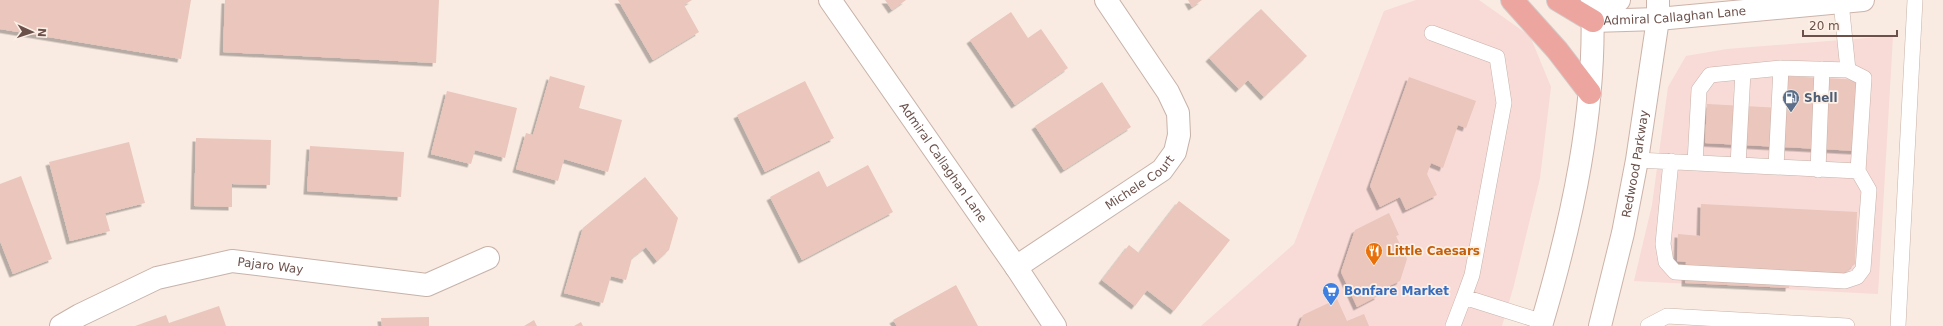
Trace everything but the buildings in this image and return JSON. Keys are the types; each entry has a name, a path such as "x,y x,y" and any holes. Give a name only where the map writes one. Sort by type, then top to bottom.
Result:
{"highway":[{"path":"1512,0 1557,50 1590,92"},
{"path":"1558,0 1592,10"}],"street":[{"name":"Admiral Callaghan Lane","path":"830,0 1016,266 1055,326"},
{"name":"Michele Court","path":"1016,266 1162,170 1175,152 1179,135 1178,113 1168,92 1106,0"},
{"name":"Admiral Callaghan Lane","path":"1592,10 1619,0"},
{"name":"Admiral Callaghan Lane","path":"1592,10 1658,10 1863,0"},
{"path":"1542,324 1571,214 1590,92 1592,10"},
{"name":"Redwood Parkway","path":"1600,326 1623,233 1637,160 1658,10"},
{"name":"Pajaro Way","path":"61,326 80,315 157,278 232,261 427,285 488,258"}],"lane":[{"path":"1898,326 1915,0"},
{"path":"1841,2 1848,70"},
{"path":"1432,33 1497,57 1504,102 1472,275 1454,326"},
{"path":"1671,162 1663,244 1666,262 1675,272 1845,281 1857,277 1863,269 1870,190 1858,171 1864,78 1848,70 1781,68 1710,75 1699,90 1695,163"},
{"path":"1776,167 1781,68"},
{"path":"1818,170 1822,69"},
{"path":"1738,165 1743,72"},
{"path":"1637,160 1858,171"},
{"path":"1464,297 1542,324"},
{"path":"1648,326 1666,316 1847,326"}],"shaded area":[{"path":"1416,0 1479,0 1530,36 1551,87 1540,178 1514,285 1502,326 1201,326 1294,244 1384,11"},
{"path":"1893,36 1878,294 1634,281 1652,205 1668,87 1686,56 1727,49"}],"place":[{"name":"Shell","path":"1791,113"},
{"name":"Little Caesars","path":"1374,266"},
{"name":"Bonfare Market","path":"1331,306"}]}
